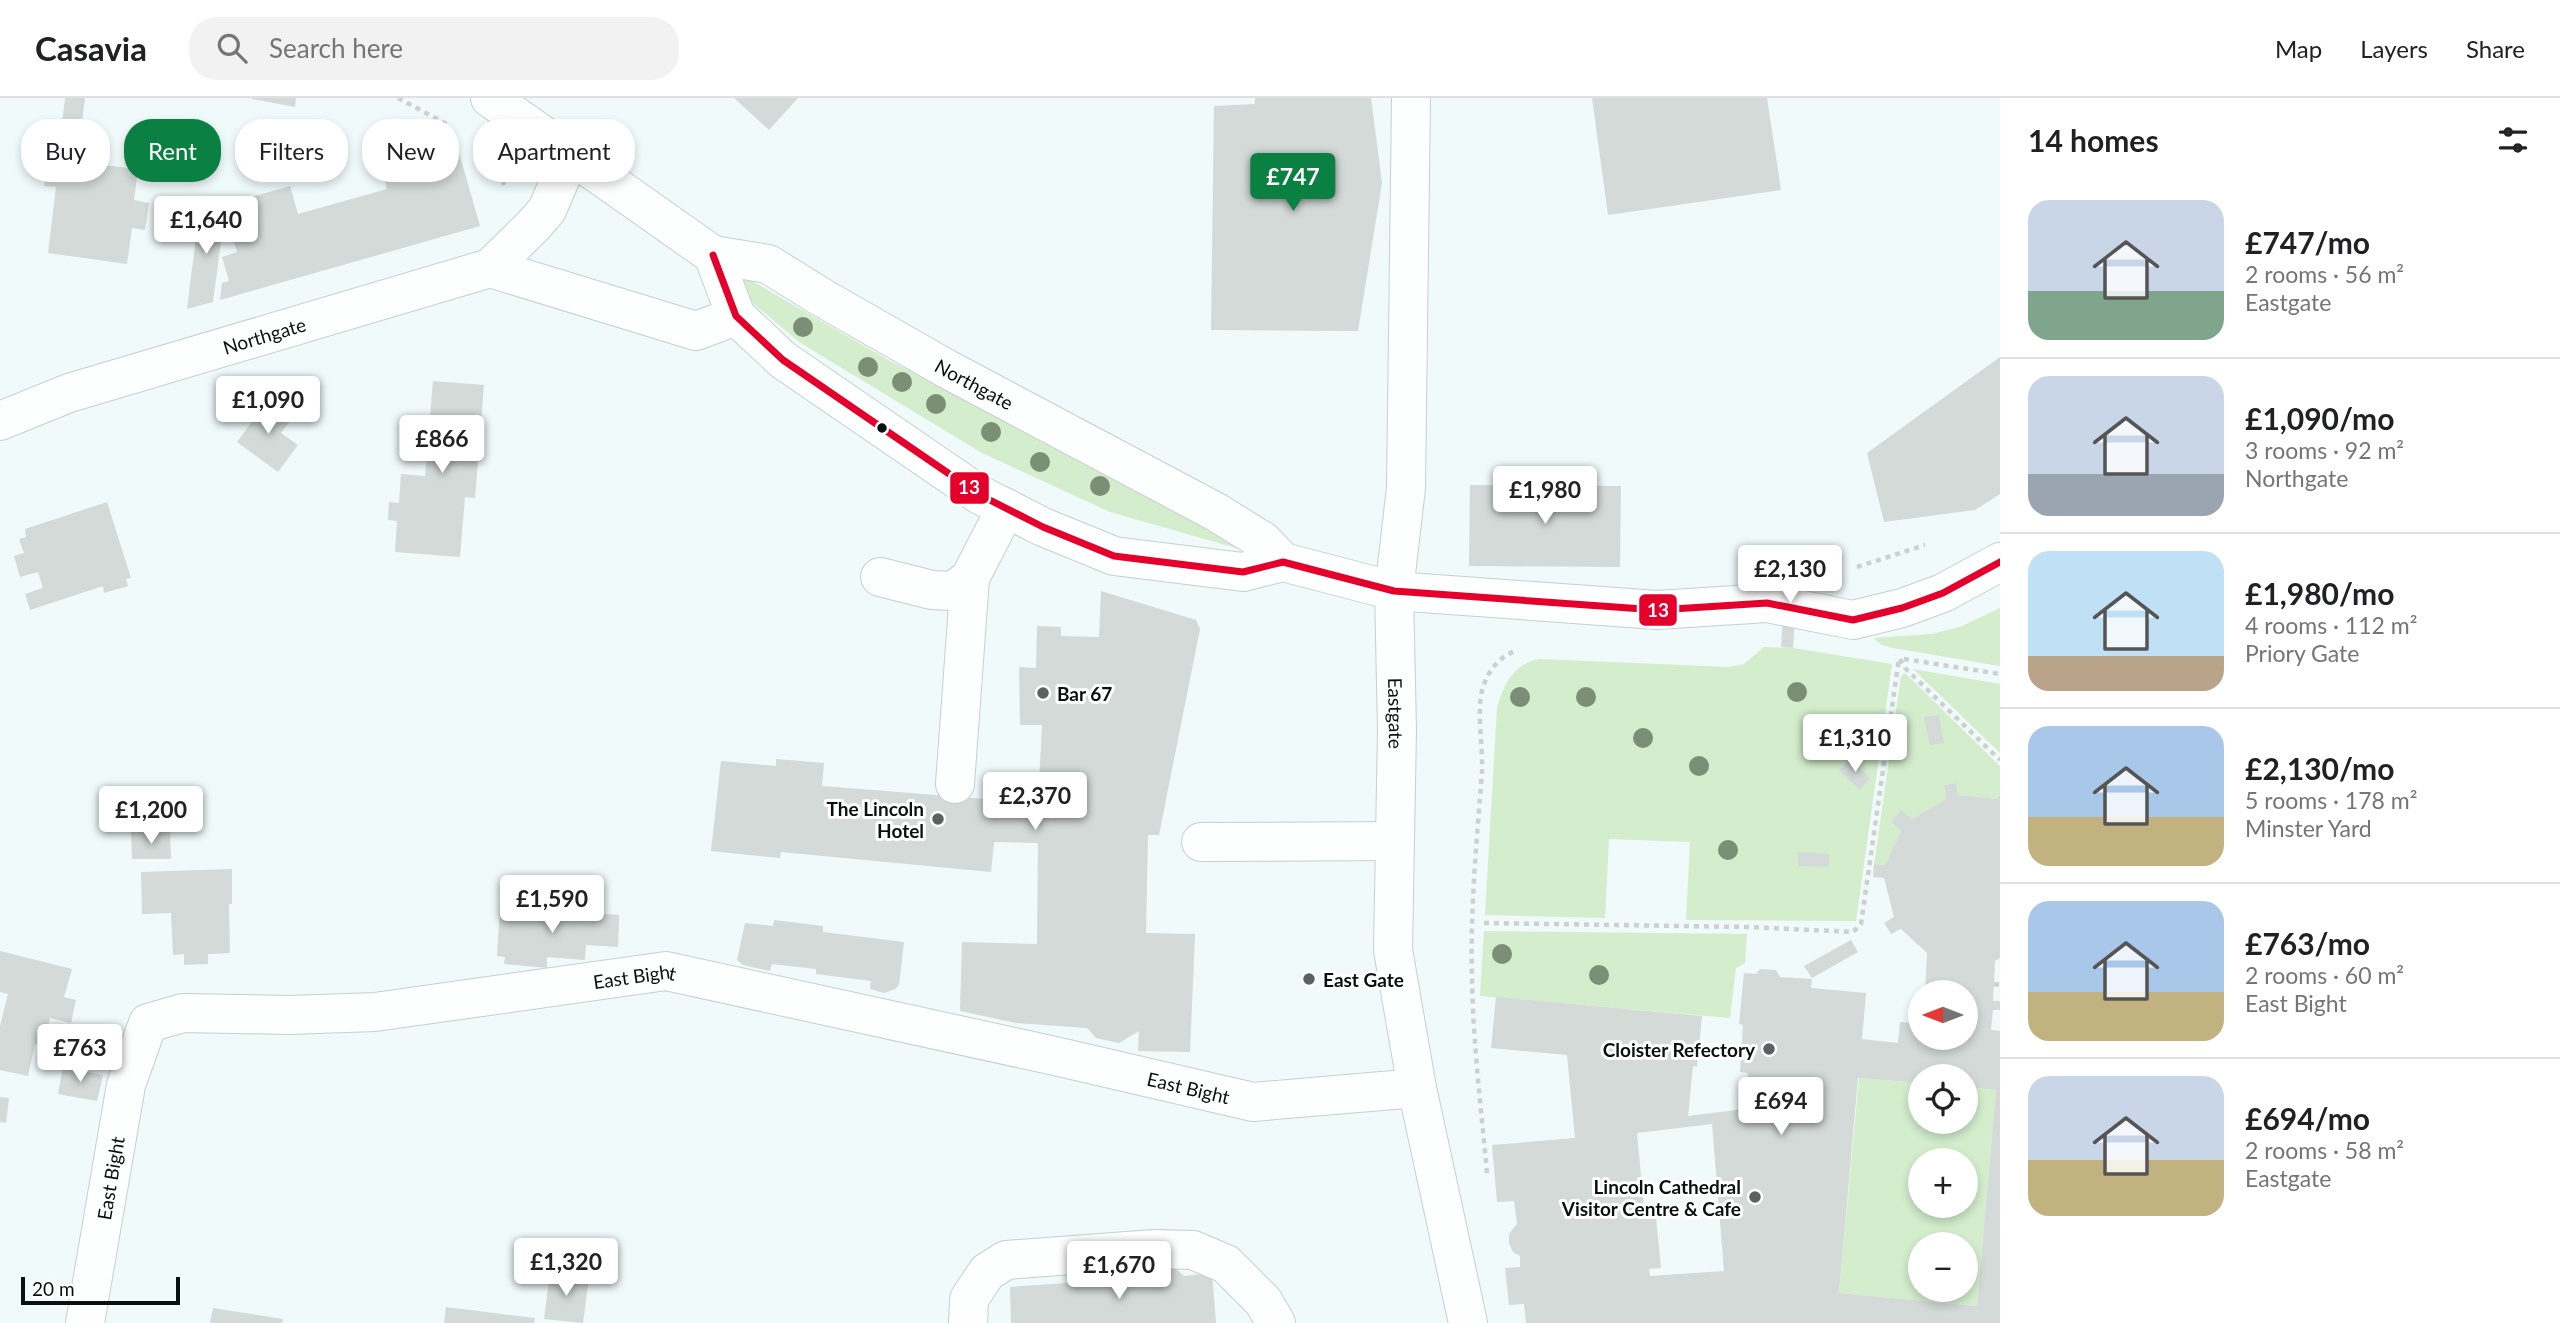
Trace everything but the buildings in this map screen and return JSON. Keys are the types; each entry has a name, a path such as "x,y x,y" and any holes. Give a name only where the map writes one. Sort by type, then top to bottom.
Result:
{"street":[{"path":"490,98 520,119"},
{"name":"Eastgate","path":"1410,98 1406,488 1394,592 1397,730 1393,950 1418,1088 1468,1323"},
{"name":"Northgate","path":"0,421 69,393 490,268 547,209 559,182"},
{"path":"610,182 713,255"},
{"name":"Northgate","path":"1283,562 1263,541 1216,512 947,369 821,298 768,264 713,255 736,316 783,360 980,495 1043,527 1114,556 1242,572 1283,562 1394,592 1657,610 1767,603 1853,620 1902,608 1943,593 2000,562"},
{"path":"490,268 696,331 736,316"},
{"path":"955,784 970,578 1006,508"},
{"path":"880,577 932,590 953,592 970,578"},
{"path":"1201,842 1394,841"},
{"name":"East Bight","path":"85,1323 126,1085 148,1023 183,1013 289,1015 375,1012 666,971 1253,1102 1418,1088"},
{"path":"968,1323 969,1299 987,1272 1006,1260 1154,1249 1193,1250 1226,1264 1263,1301 1276,1323"}],"path":[{"path":"398,98 460,133"},
{"path":"503,192 504,182"},
{"path":"1488,1178 1472,974 1483,746 1480,697 1493,667 1503,656 1526,649"},
{"path":"1899,657 2000,674"},
{"path":"1899,657 1905,668 2000,760"},
{"path":"1484,923 1748,927 1853,932 1858,929 1863,911 1899,657"}],"green space":[{"path":"740,274 890,361 1127,482 1243,550 1110,512 982,453 799,342 736,289"},
{"path":"2000,608 2000,666 1893,648 1882,645 1873,638 1932,634 1962,626"},
{"path":"1764,647 1793,648 1892,664 1856,921 1686,920 1690,842 1609,839 1605,918 1485,915 1497,708 1506,684 1516,671 1539,659 1729,667 1744,664"},
{"path":"1913,669 2000,684 2000,753"},
{"path":"1905,673 2000,766 2000,794 1997,799 1958,795 1956,783 1944,785 1946,799 1912,819 1901,811 1891,822 1901,831 1885,865 1874,864 1901,676"},
{"path":"1484,931 1747,934 1745,963 1736,968 1730,1018 1480,996"},
{"path":"1859,1078 1908,1082 1908,1134 1978,1134 1978,1088 1996,1090 1978,1295 1978,1232 1908,1232 1908,1300 1839,1293"},
{"path":"1935,1302 1977,1302 1977,1306"}],"transit line":[{"name":"13","path":"713,255 736,316 783,360 980,495 1043,527 1114,556 1243,572 1283,562 1394,591 1657,610 1767,603 1853,620 1902,608 1943,593 2000,562"}],"place":[{"name":"Bar 67","path":"1043,693"},
{"name":"The Lincoln Hotel","path":"938,819"},
{"name":"East Gate","path":"1309,979"},
{"name":"Cloister Refectory","path":"1769,1049"},
{"name":"Lincoln Cathedral Visitor Centre & Cafe","path":"1755,1197"}]}
